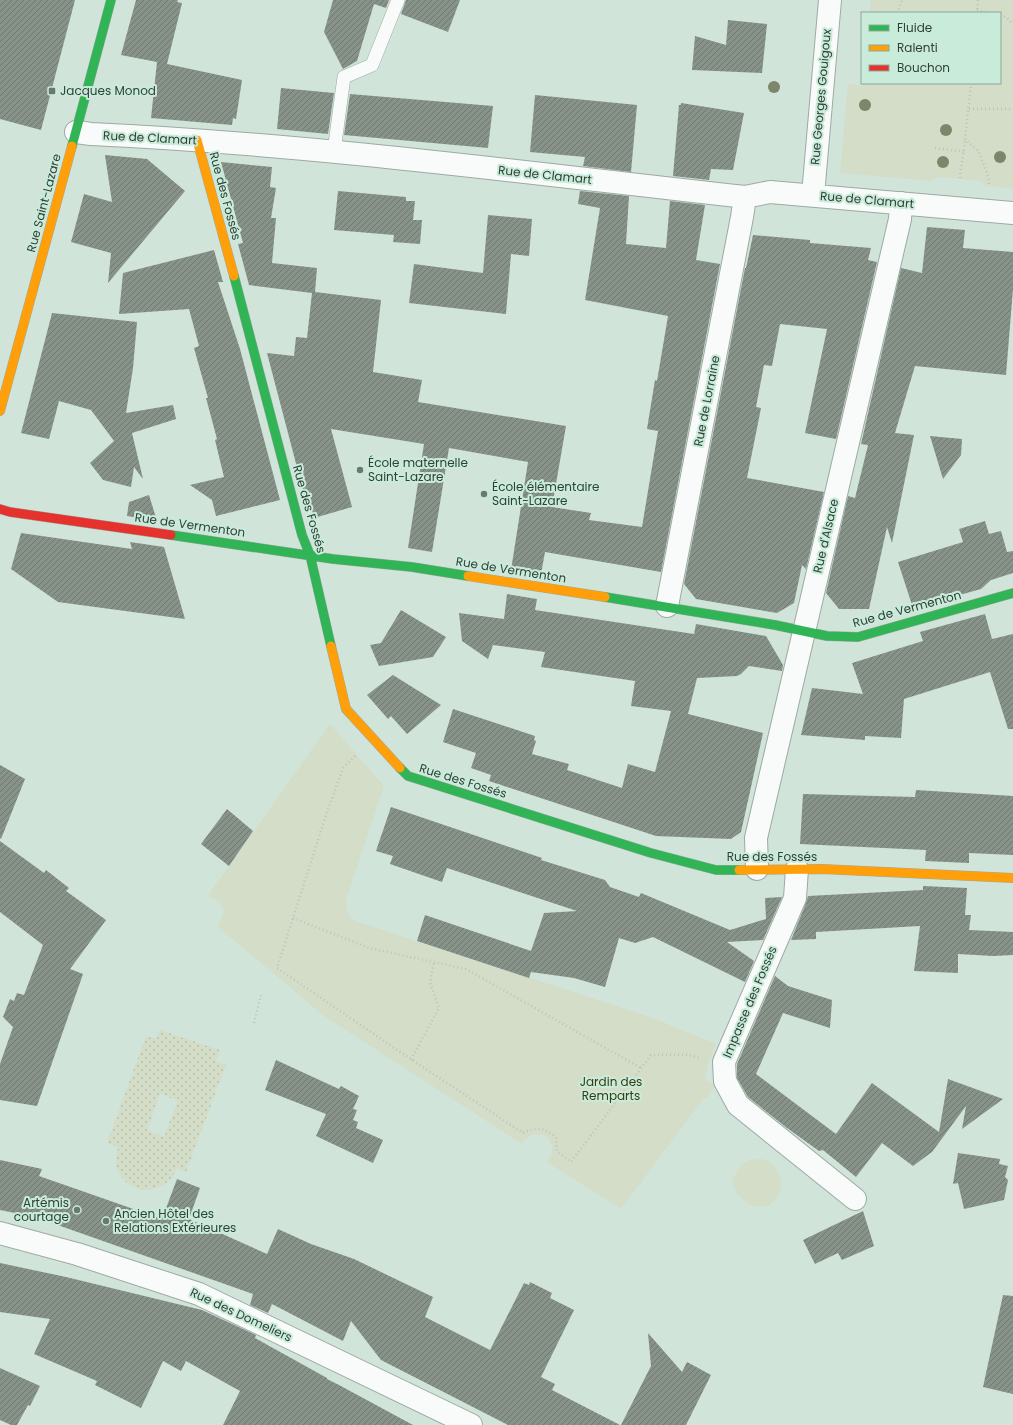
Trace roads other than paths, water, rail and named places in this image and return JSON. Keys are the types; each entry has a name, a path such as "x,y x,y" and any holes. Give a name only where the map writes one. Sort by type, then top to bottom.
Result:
{"street":[{"name":"Rue Saint-Lazare","path":"0,411 111,0"},
{"name":"Rue Georges Gouigoux","path":"813,195 830,0"},
{"name":"Rue de Clamart","path":"76,132 334,151 745,196 770,192 1013,213"},
{"name":"Rue des Fossés","path":"197,140 302,535 310,555 346,708 408,776 651,853 716,870 797,869 1013,878"},
{"name":"Rue de Lorraine","path":"667,606 745,196"},
{"name":"Rue d'Alsace","path":"757,870 756,838 900,219 901,203"},
{"name":"Rue de Vermenton","path":"0,509 10,512 333,559 412,567 667,606 827,636 858,637 1013,593"},
{"name":"Impasse des Fossés","path":"797,869 795,898 724,1062 725,1081 738,1105 856,1199"},
{"name":"Rue des Domeliers","path":"0,1233 77,1254 199,1294 471,1425"}],"lane":[{"path":"334,151 344,76 372,65 398,0"}],"place":[{"name":"Jacques Monod","path":"52,91"},
{"name":"École maternelle Saint-Lazare","path":"360,470"},
{"name":"École élémentaire Saint-Lazare","path":"484,494"},
{"name":"Artémis courtage","path":"77,1210"},
{"name":"Ancien Hôtel des Relations Extérieures","path":"106,1221"}],"park label":[{"name":"Jardin des Remparts","path":"611,1089"}]}
